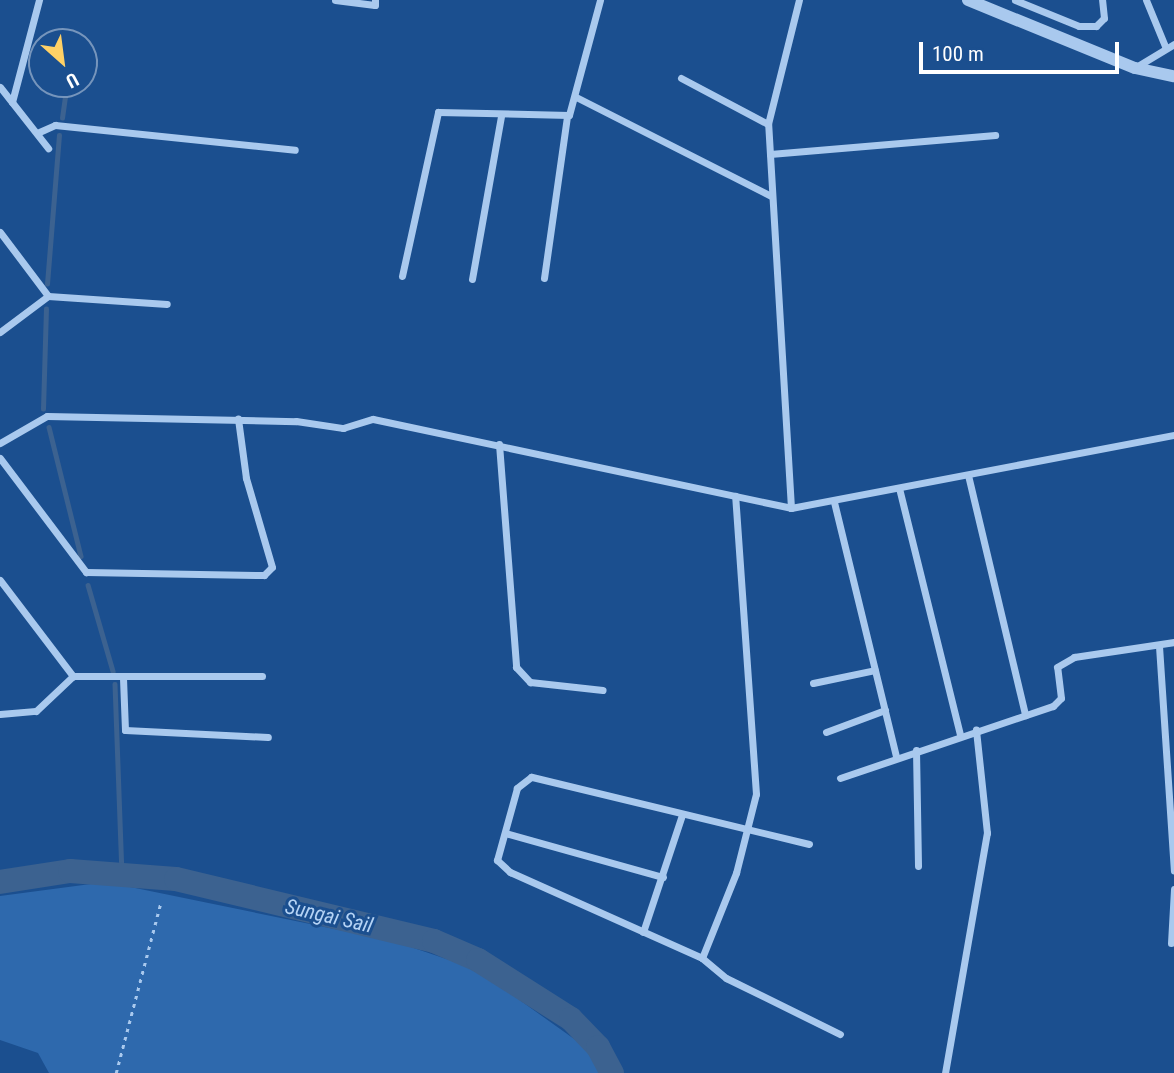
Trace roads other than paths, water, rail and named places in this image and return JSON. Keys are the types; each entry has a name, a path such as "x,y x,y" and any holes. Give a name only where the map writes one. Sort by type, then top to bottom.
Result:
{"street":[{"path":"12,102 40,0"},
{"path":"335,0 375,5 375,0"},
{"path":"544,278 567,117 576,97 600,0"},
{"path":"791,509 768,124 799,0"},
{"path":"968,0 1135,68 1174,76"},
{"path":"1015,0 1079,26 1096,26 1104,18 1102,0"},
{"path":"1146,0 1165,46"},
{"path":"1135,68 1165,46 1174,44"},
{"path":"681,78 768,124"},
{"path":"0,87 48,148"},
{"path":"576,97 771,196"},
{"path":"402,276 435,115 444,110 501,117 567,117"},
{"path":"472,279 501,117"},
{"path":"37,134 55,125 295,150"},
{"path":"770,154 995,135"},
{"path":"0,232 48,296"},
{"path":"0,332 48,296 167,304"},
{"path":"0,443 47,416 238,419 343,428 373,419 410,422 791,509 1174,435"},
{"path":"0,458 86,572 264,575 272,567 246,478 238,419"},
{"path":"499,444 516,667 530,682 603,690"},
{"path":"968,475 1025,715"},
{"path":"899,488 960,734"},
{"path":"702,958 756,794 735,496"},
{"path":"834,502 896,757"},
{"path":"0,580 73,676"},
{"path":"840,778 1060,701 1056,671 1064,661 1174,642"},
{"path":"1159,646 1174,870"},
{"path":"813,683 875,670"},
{"path":"0,714 36,712 73,676 262,677"},
{"path":"123,678 125,730 268,737"},
{"path":"825,732 885,710"},
{"path":"945,1073 987,833 976,730"},
{"path":"916,750 918,866"},
{"path":"809,844 525,778 505,833 500,867 702,958 726,978 839,1034"},
{"path":"643,932 682,815"},
{"path":"505,833 663,877"},
{"path":"1171,943 1174,889"}],"waterway":[{"path":"62,118 65,98"},
{"path":"47,284 59,135"},
{"path":"43,409 46,309"},
{"path":"49,427 81,556"},
{"path":"88,585 113,671"},
{"path":"115,684 122,876"},
{"name":"Sungai Sail","path":"0,882 70,871 176,879 434,941 478,960 571,1019 598,1047 612,1073"}]}
